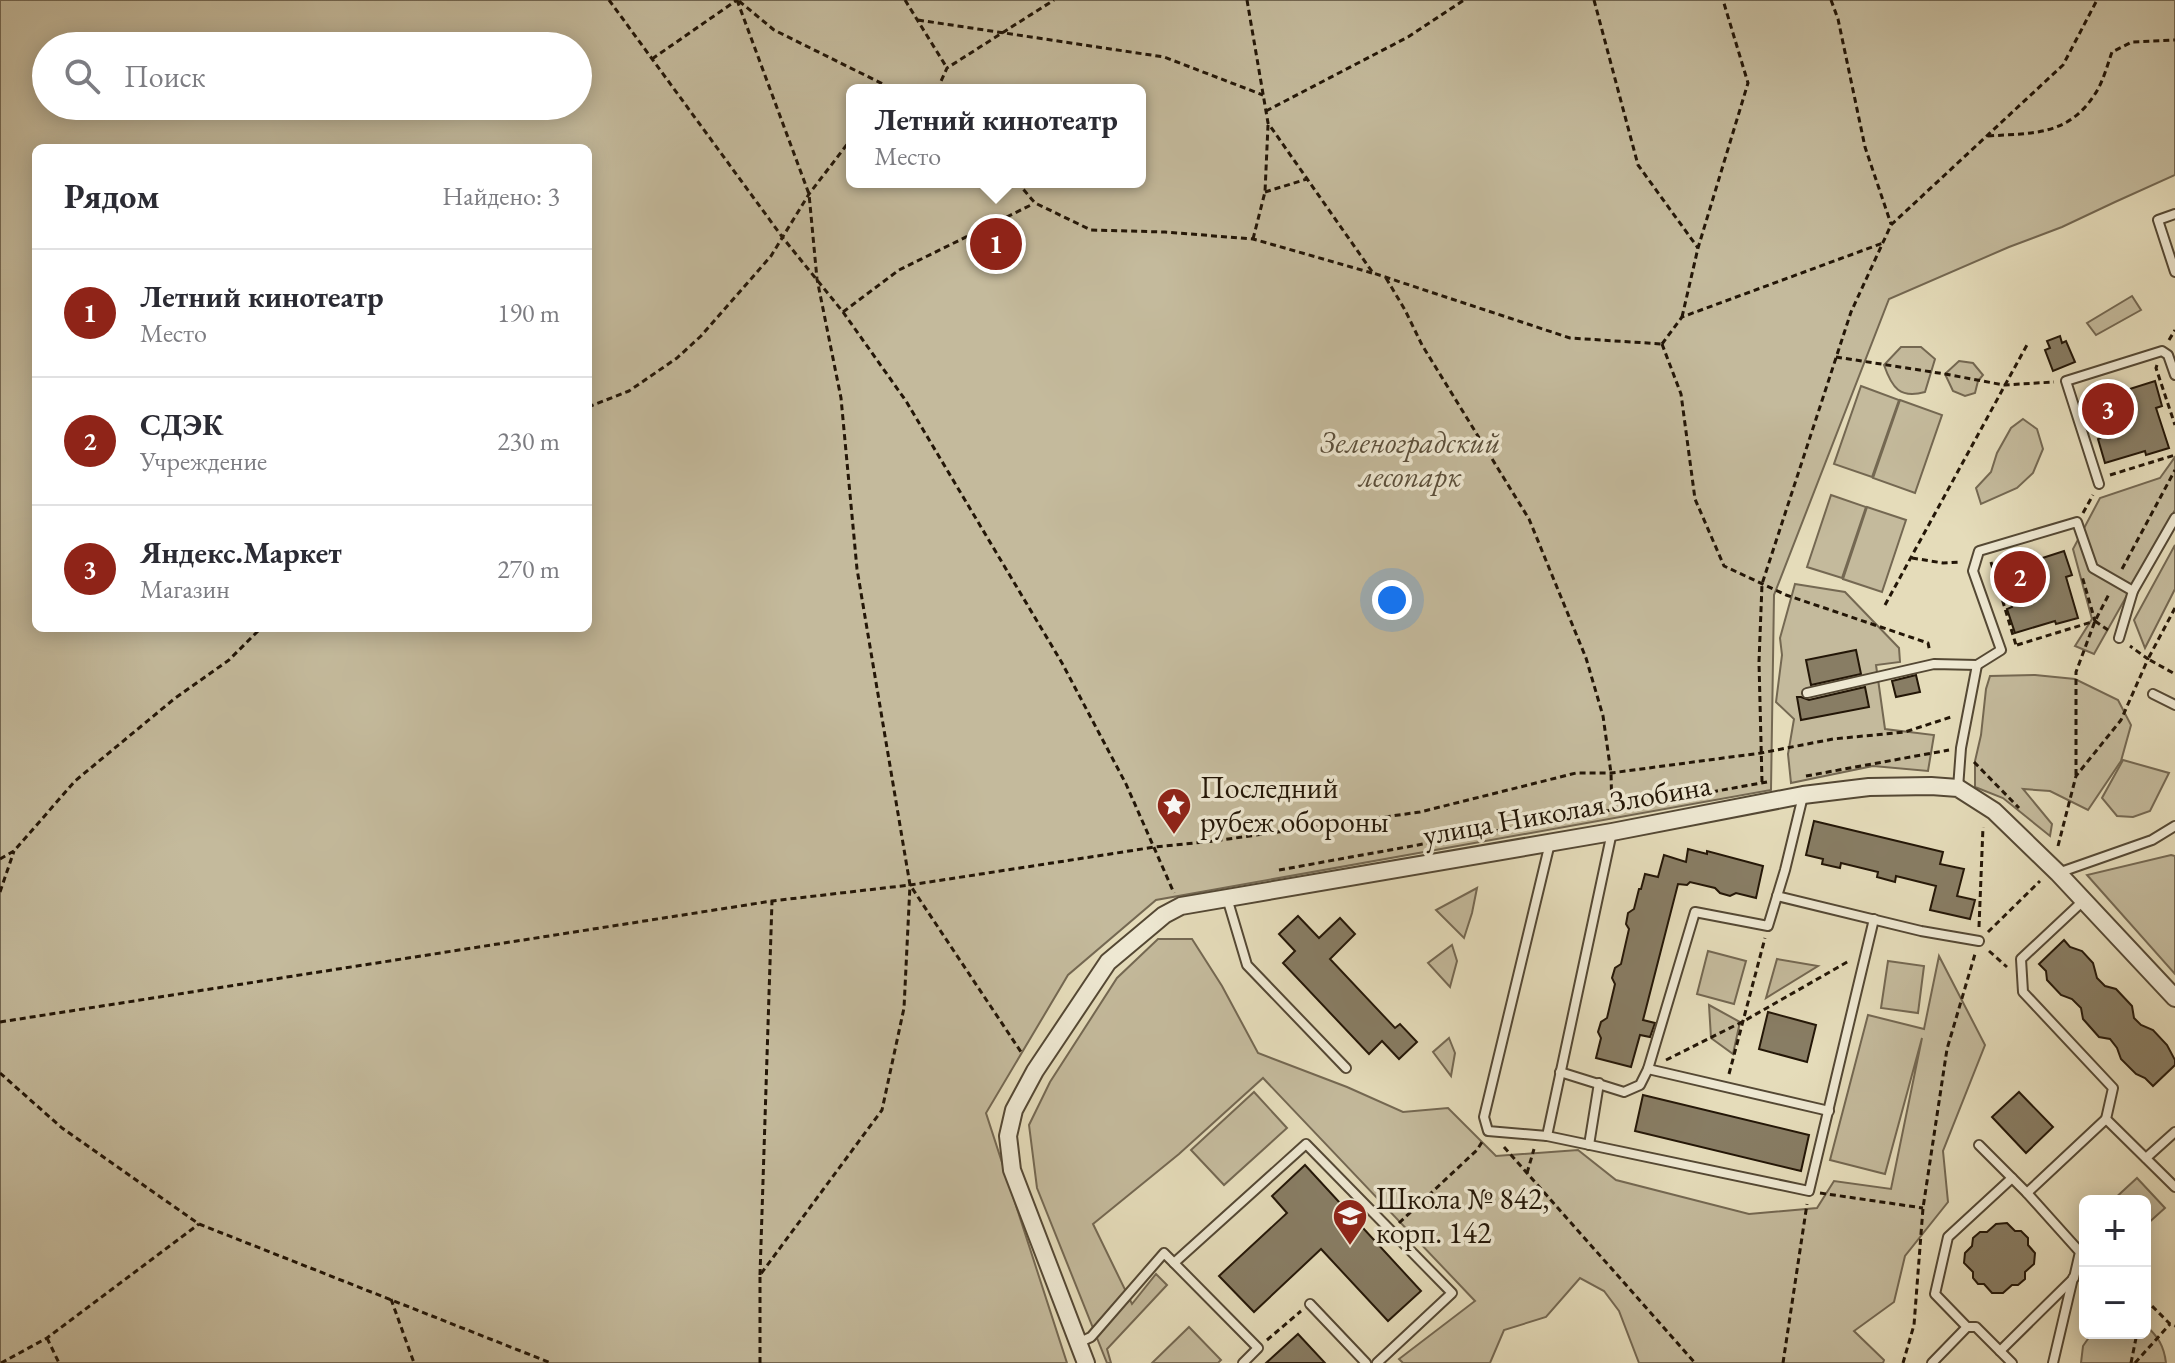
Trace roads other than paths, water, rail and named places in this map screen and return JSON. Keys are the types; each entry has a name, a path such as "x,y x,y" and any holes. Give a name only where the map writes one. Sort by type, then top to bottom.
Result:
{"street":[{"name":"улица Николая Злобина","path":"1086,1363 1012,1170 1008,1136 1014,1110 1035,1071 1108,962 1164,915 1181,906 1612,832 1803,795 1869,787 1958,788"},
{"path":"1958,788 1994,811 2055,870 2175,998"}],"lane":[{"path":"2175,214 2158,220 2175,272"},
{"path":"2099,484 2066,381 2162,351 2168,355 2175,375"},
{"path":"2119,638 2133,591 2175,518"},
{"path":"1807,693 1934,664 1977,665 2001,650 1973,571 1979,551 2077,522 2093,568 2133,591"},
{"path":"1958,788 1961,748 1977,665"},
{"path":"2153,694 2175,705"},
{"path":"1560,1072 1624,1092 1640,1085 1648,1069 1695,912 1768,926 1803,795"},
{"path":"2055,870 2152,840 2175,826"},
{"path":"1542,1136 1560,1072 1612,832"},
{"path":"1550,843 1484,1117 1488,1131 1542,1136 1809,1191 1874,919"},
{"path":"1777,896 1921,931 1979,941"},
{"path":"1227,898 1247,965 1346,1068"},
{"path":"2027,1193 2106,1119 2113,1088 2023,992 2021,959 2083,901"},
{"path":"1648,1069 1829,1111"},
{"path":"1589,1145 1599,1083"},
{"path":"2106,1119 2175,1187"},
{"path":"2146,1158 2175,1132"},
{"path":"1174,1263 1306,1144 1452,1293 1377,1363"},
{"path":"1979,1145 2080,1252 2053,1363"},
{"path":"1967,1327 1935,1294 1948,1237 2012,1178"},
{"path":"1078,1343 1091,1337 1164,1253 1258,1348 1243,1363"},
{"path":"2000,1351 2074,1278"},
{"path":"1310,1304 1366,1363"},
{"path":"1932,1363 1967,1327 1976,1327 2012,1363"}],"place":[{"name":"Летний кинотеатр","path":"996,244"},
{"name":"Яндекс.Маркет","path":"2108,409"},
{"name":"СДЭК","path":"2020,577"},
{"name":"Последний рубеж обороны","path":"1174,836"},
{"name":"Школа № 842, корп. 142","path":"1350,1247"}],"park label":[{"name":"Зеленоградский лесопарк","path":"1410,460"}]}
